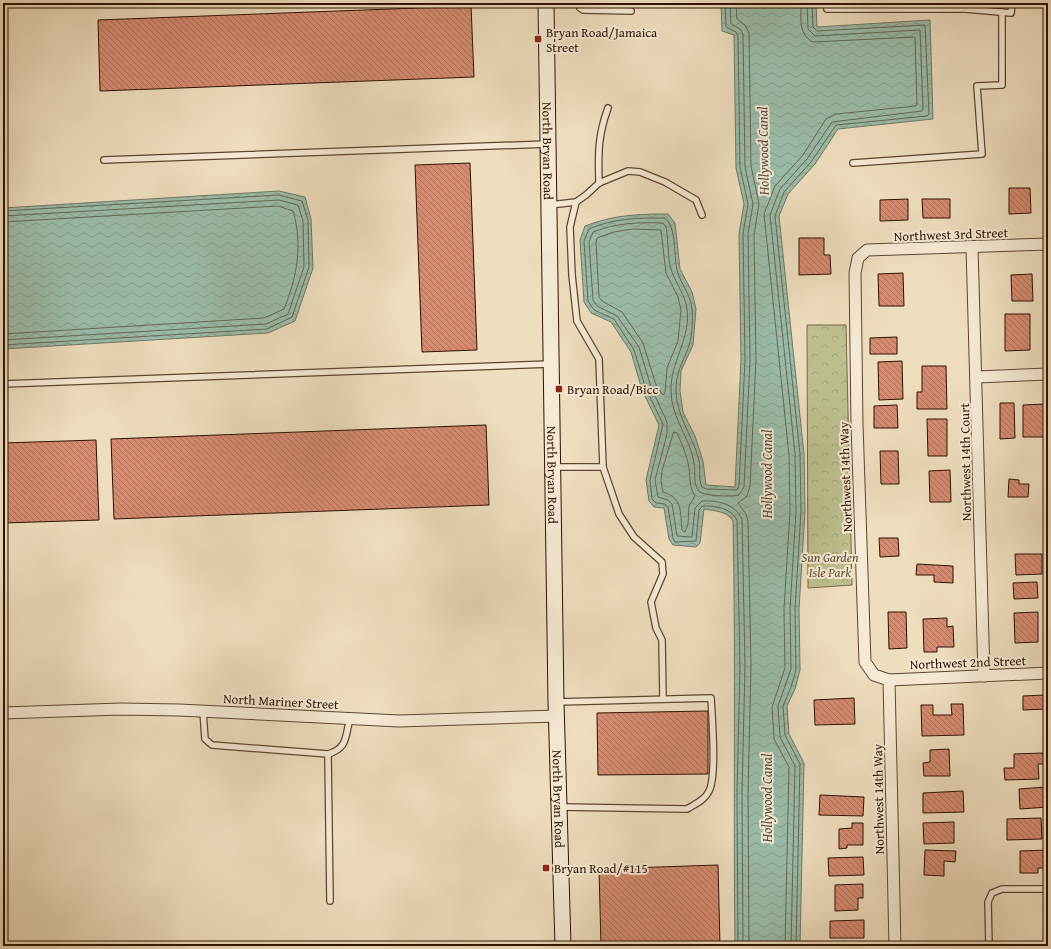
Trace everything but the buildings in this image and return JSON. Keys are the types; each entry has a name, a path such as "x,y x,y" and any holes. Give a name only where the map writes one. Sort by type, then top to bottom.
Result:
{"street":[{"name":"North Bryan Road","path":"546,3 557,709 563,946"},
{"name":"Northwest 3rd Street","path":"858,258 867,250 1048,244"},
{"name":"Northwest 14th Court","path":"972,247 977,377 984,676"},
{"name":"Northwest 14th Way","path":"858,258 855,272 857,424 865,662 874,674 889,680 895,946"},
{"path":"977,377 1048,374"},
{"name":"Northwest 2nd Street","path":"889,680 1048,673"},
{"name":"North Mariner Street","path":"3,713 121,709 203,711 399,721 557,709"}],"lane":[{"path":"579,3 580,8 583,10 631,11"},
{"path":"827,10 965,9 1011,13 1012,3"},
{"path":"853,163 982,154 977,86 1002,85 1002,12"},
{"path":"599,183 598,155 601,126 608,108"},
{"path":"104,160 548,144"},
{"path":"549,205 576,202 599,183 628,171 640,172 665,182 696,200 702,215"},
{"path":"576,202 570,227 572,275 577,321 599,359 603,467 619,514 634,537 662,562 663,574 651,602 656,628 662,640 663,699"},
{"path":"3,384 552,364"},
{"path":"553,467 603,467"},
{"path":"557,709 663,699 711,698 713,766 709,791 701,801 688,808 560,807"},
{"path":"203,711 205,739 212,745 328,754 339,750 344,744 350,718"},
{"path":"328,754 330,901"},
{"path":"989,946 988,902 992,893 1002,889 1048,889"}],"green space":[{"name":"Sun Garden Isle Park","path":"807,325 846,325 852,585 808,588"}],"water":[{"name":"Hollywood Canal","path":"721,3 816,3 817,27 930,20 933,119 838,129 815,164 788,194 779,216 804,454 805,511 799,609 800,670 795,689 787,706 789,734 804,763 800,946 735,946 733,521 724,513 704,509 700,543 696,547 673,545 669,539 664,508 654,507 649,501 646,480 659,425 642,390 631,352 611,322 591,313 584,302 580,240 585,226 616,217 646,214 668,214 675,223 680,269 692,292 696,309 693,345 681,371 680,391 683,412 695,436 703,461 706,485 735,487 741,360 739,234 744,204 736,168 734,35 722,31"},
{"path":"279,191 305,197 311,219 313,268 295,321 268,333 3,349 3,208"}],"place":[{"name":"Bryan Road/Jamaica Street","path":"538,39"},
{"name":"Bryan Road/Bicc","path":"559,389"},
{"name":"Bryan Road/#115","path":"546,868"}]}
